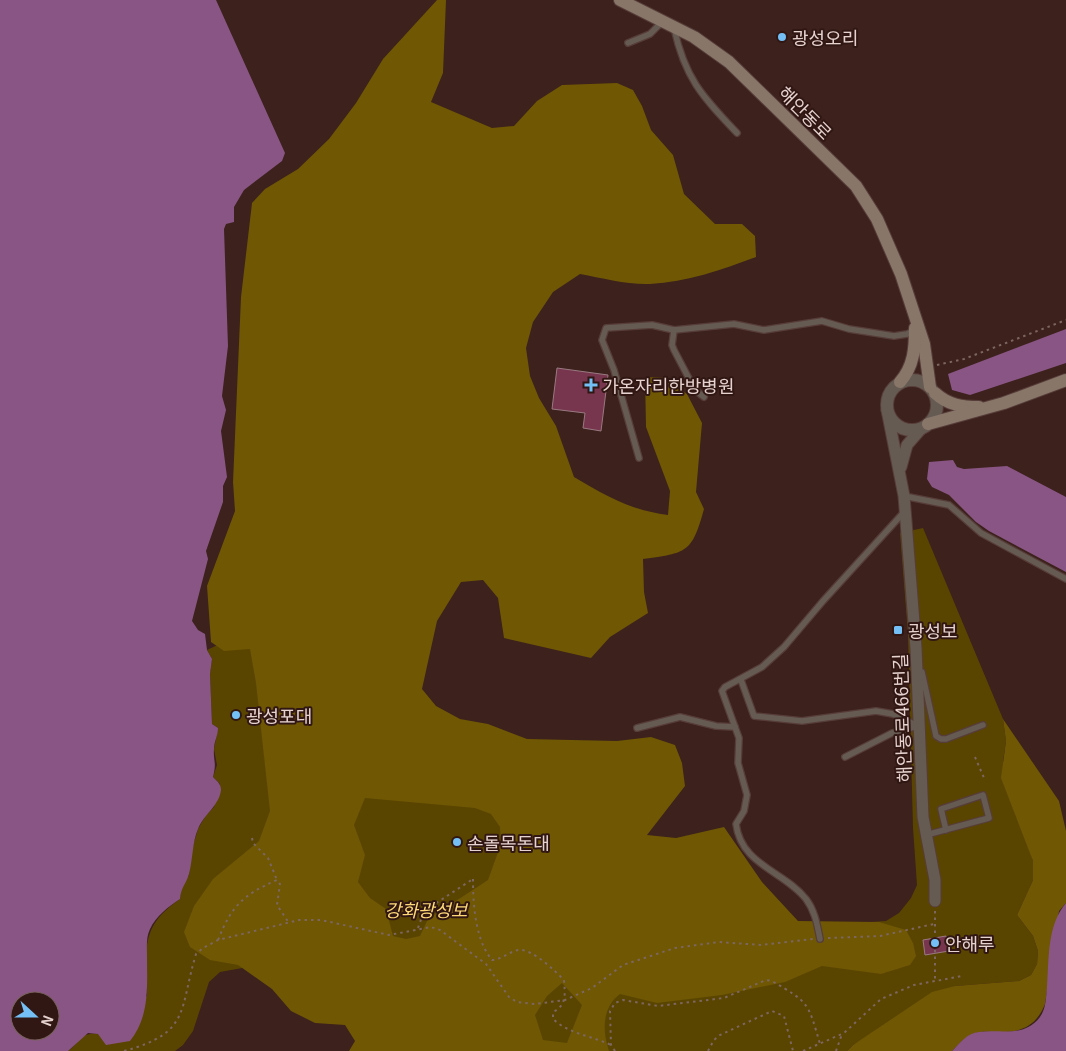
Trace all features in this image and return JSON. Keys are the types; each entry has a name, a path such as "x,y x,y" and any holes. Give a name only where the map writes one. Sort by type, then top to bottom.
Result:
{"main road":[{"name":"해안동로","path":"620,0 707,46 729,62 856,186 886,237 911,301 924,344 932,390"},
{"name":"해안동로","path":"900,382 907,374 914,356 915,330 911,301"},
{"path":"925,426 1004,403 1066,380"},
{"path":"932,390 942,399 956,405 978,407 1004,403"}],"street":[{"path":"900,474 907,445 925,426 937,409 932,390 916,380 900,382 889,393 887,410 896,425 912,430 925,426"},
{"name":"해안동로466번길","path":"887,410 904,496 916,648 922,817 935,880 935,901"}],"lane":[{"path":"628,43 668,24 692,80 701,94 737,133"},
{"path":"639,458 614,370 602,340 606,328 613,326 660,326 674,330 734,324 764,330 822,320 849,329 894,336 908,334 915,330"},
{"path":"674,330 672,345 674,350 695,390 704,397"},
{"path":"904,496 950,505 981,533 1066,579"},
{"path":"820,938 814,912 806,899 797,890 758,863 741,841 736,824 744,811 747,795 738,763 739,738 722,691 725,687 762,667 784,647 822,601 905,511"},
{"path":"916,648 936,736 946,739 982,725"},
{"path":"741,680 754,716 802,721 876,711 893,714 918,726"},
{"path":"637,728 674,717 716,726 735,727"},
{"path":"845,756 892,733 918,726"},
{"path":"926,835 946,830 989,818 983,795 940,809 946,830"}],"path":[{"path":"928,367 964,359 1066,320"},
{"path":"975,757 984,778"},
{"path":"252,838 253,843 268,858 280,884 277,904 289,923"},
{"path":"418,929 424,911 473,878 473,898 486,952 492,960 502,958 516,950 525,951 552,968 564,980 565,1000 561,1008 553,1012 553,1019 569,1030 611,1045 615,1051"},
{"path":"218,940 234,907 247,895 278,880"},
{"path":"935,901 935,980"},
{"path":"124,1051 149,1043 170,1031 182,1007 196,954 202,948 218,940 289,923 321,920 388,935 418,929 431,928 440,930 486,964 502,990 517,1002 535,1004 565,1000 592,988 622,965 675,948 719,942 761,944 820,938 880,936 934,924"},
{"path":"803,1051 842,1034 853,1027 881,999 914,985 962,976"},
{"path":"611,1045 610,1011 615,1003 622,1000 658,1006 724,998 766,980 805,1003 810,1011 820,1044"},
{"path":"708,1051 714,1040 720,1035 772,1012 784,1016 793,1051"},
{"path":"836,1051 842,1034"}],"green space":[{"name":"강화광성보","path":"923,528 1003,719 1006,741 1003,761 1033,861 1033,880 1017,915 1033,936 1038,951 1037,964 1031,975 1019,981 955,986 853,1045 847,1051 387,1051 259,965 220,972 209,982 193,1031 183,1045 175,1051 68,1051 81,1038 87,1035 98,1034 147,996 146,953 151,930 157,920 180,899 181,888 189,875 190,856 198,829 206,815 214,807 220,784 213,777 217,765 214,749 218,728 212,724 210,674 212,659 207,650 245,632 755,930 886,921 899,913 911,898 917,885 913,828 908,634 900,533"}],"shaded area":[{"path":"0,0 216,0 285,153 282,161 244,190 234,207 234,222 226,224 224,229 228,346 222,396 226,410 221,431 227,477 223,486 223,502 206,551 208,559 192,621 198,630 205,634 207,650 212,659 210,674 212,724 218,728 214,746 215,768 213,777 220,784 221,790 220,796 198,829 189,874 181,891 180,899 159,916 149,932 147,942 146,1000 141,1021 136,1031 130,1041 106,1045 98,1034 88,1033 68,1051 0,1051"},
{"path":"437,0 446,0 443,73 431,102 492,128 514,126 537,101 562,85 617,83 633,90 642,106 651,130 673,155 684,194 715,224 742,224 755,236 756,257 691,278 664,283 642,284 580,274 553,292 533,322 526,348 530,376 539,398 556,426 574,477 630,506 668,515 670,491 646,427 645,377 666,378 687,394 702,423 696,492 704,509 700,524 696,535 686,548 669,555 643,559 644,592 648,613 610,637 591,658 504,638 498,598 483,580 461,582 437,621 422,689 436,706 460,719 488,724 527,739 617,741 651,737 675,745 682,763 685,786 647,835 676,838 724,827 762,882 798,921 879,922 906,930 913,943 916,956 910,965 881,974 822,966 785,982 722,995 657,1003 620,994 614,999 605,1020 605,1035 609,1051 349,1051 355,1041 345,1025 315,1023 291,1011 272,989 238,965 210,960 190,947 184,932 194,906 213,879 259,841 270,811 256,683 250,649 224,651 211,642 207,586 235,511 233,482 241,297 252,203 265,189 298,169 329,139 356,103 383,59","holes":["365,798 475,808 491,814 500,827 501,844 488,880 428,919 420,936 406,939 393,936 386,909 370,898 358,882 365,855 354,825","562,983 582,1005 567,1043 543,1040 535,1015 547,996"]},
{"path":"1066,329 1066,363 970,395 952,390 948,374"},
{"path":"953,460 957,467 964,469 1007,466 1066,497 1066,572 989,531 976,522 949,495 932,487 927,479 929,462"},
{"path":"1003,719 1059,801 1066,831 1066,903 1059,911 1045,1004 1037,1018 1026,1027 1013,1031 972,1034 952,1051 847,1051 853,1045 932,992 955,986 1019,981 1031,975 1037,964 1038,951 1033,936 1017,915 1033,880 1033,861 1001,778 1006,741"},
{"path":"1066,903 1066,1051 952,1051 971,1034 987,1031 1019,1030 1034,1024 1040,1017 1045,1003 1052,932 1055,921"}],"building":[{"name":"가온자리한방병원","path":"557,368 608,375 601,431 583,428 585,413 552,409"},
{"name":"안해루","path":"946,936 949,951 925,955 923,940"}],"place":[{"name":"광성오리","path":"782,37"},
{"name":"가온자리한방병원","path":"591,385"},
{"name":"광성보","path":"898,630"},
{"name":"광성포대","path":"236,715"},
{"name":"손돌목돈대","path":"457,842"},
{"name":"안해루","path":"935,943"}]}
